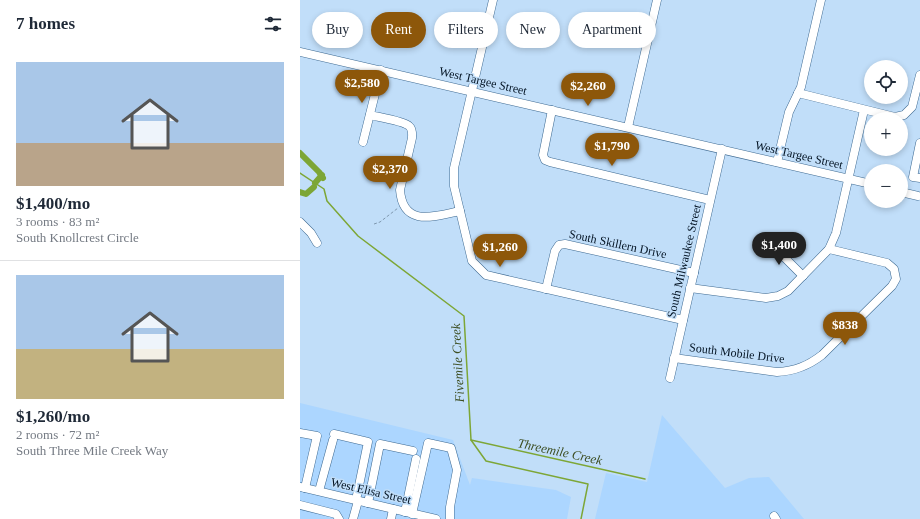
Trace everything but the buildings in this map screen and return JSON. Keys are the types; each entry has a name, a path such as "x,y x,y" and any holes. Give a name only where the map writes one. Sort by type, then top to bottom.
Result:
{"street":[{"path":"493,0 454,168 454,186 472,261 486,275 683,320"},
{"path":"628,127 657,0"},
{"path":"777,162 789,112 801,87 821,0"},
{"name":"West Targee Street","path":"300,52 864,182"},
{"path":"363,142 381,70"},
{"path":"798,93 864,110 895,116 904,115 912,107 920,75"},
{"path":"552,110 542,155 545,160 710,200"},
{"path":"690,288 766,298 778,296 788,291 803,276 829,249 836,233 864,110"},
{"path":"370,115 405,124 410,127 412,132 412,138 400,190 401,198 406,209 410,213 428,218 460,211"},
{"path":"920,143 912,177 920,178"},
{"name":"South Milwaukee Street","path":"670,378 722,149"},
{"path":"908,194 918,196"},
{"path":"300,222 311,233 317,243"},
{"path":"777,242 781,254 803,276"},
{"name":"South Skillern Drive","path":"546,289 555,251 559,245 565,244 694,273"},
{"name":"South Mobile Drive","path":"674,358 777,372 802,368 813,362 892,286 896,279 894,269 886,262 829,249"},
{"path":"300,433 317,436 309,469 302,488"},
{"path":"319,491 334,437 380,444 414,455 409,513"},
{"path":"353,519 368,442"},
{"path":"409,513 428,443 451,448 457,470 450,507 450,519"},
{"path":"368,503 380,444"},
{"path":"300,467 309,469"},
{"name":"West Elisa Street","path":"302,488 368,503 393,506 409,513 436,519"},
{"path":"359,488 370,490"},
{"path":"300,505 336,514 339,519"},
{"path":"391,519 393,506"}],"path":[{"path":"374,224 380,222 403,204"},
{"path":"333,488 334,481"},
{"path":"344,491 345,484"},
{"path":"393,506 395,495"}],"shaded area":[{"path":"300,403 453,440 470,485 472,478 556,490 571,497 567,519 300,519"},
{"path":"662,415 725,488 749,478 769,477 804,519 595,519 606,473 647,482"}],"waterway":[{"path":"300,153 323,178"},
{"name":"Fivemile Creek","path":"300,173 324,189 327,201 358,236 464,316 471,440 486,461 588,484 581,519"},
{"path":"315,183 322,175"},
{"path":"300,192 306,194 314,187"},
{"name":"Threemile Creek","path":"471,440 645,479"}]}
